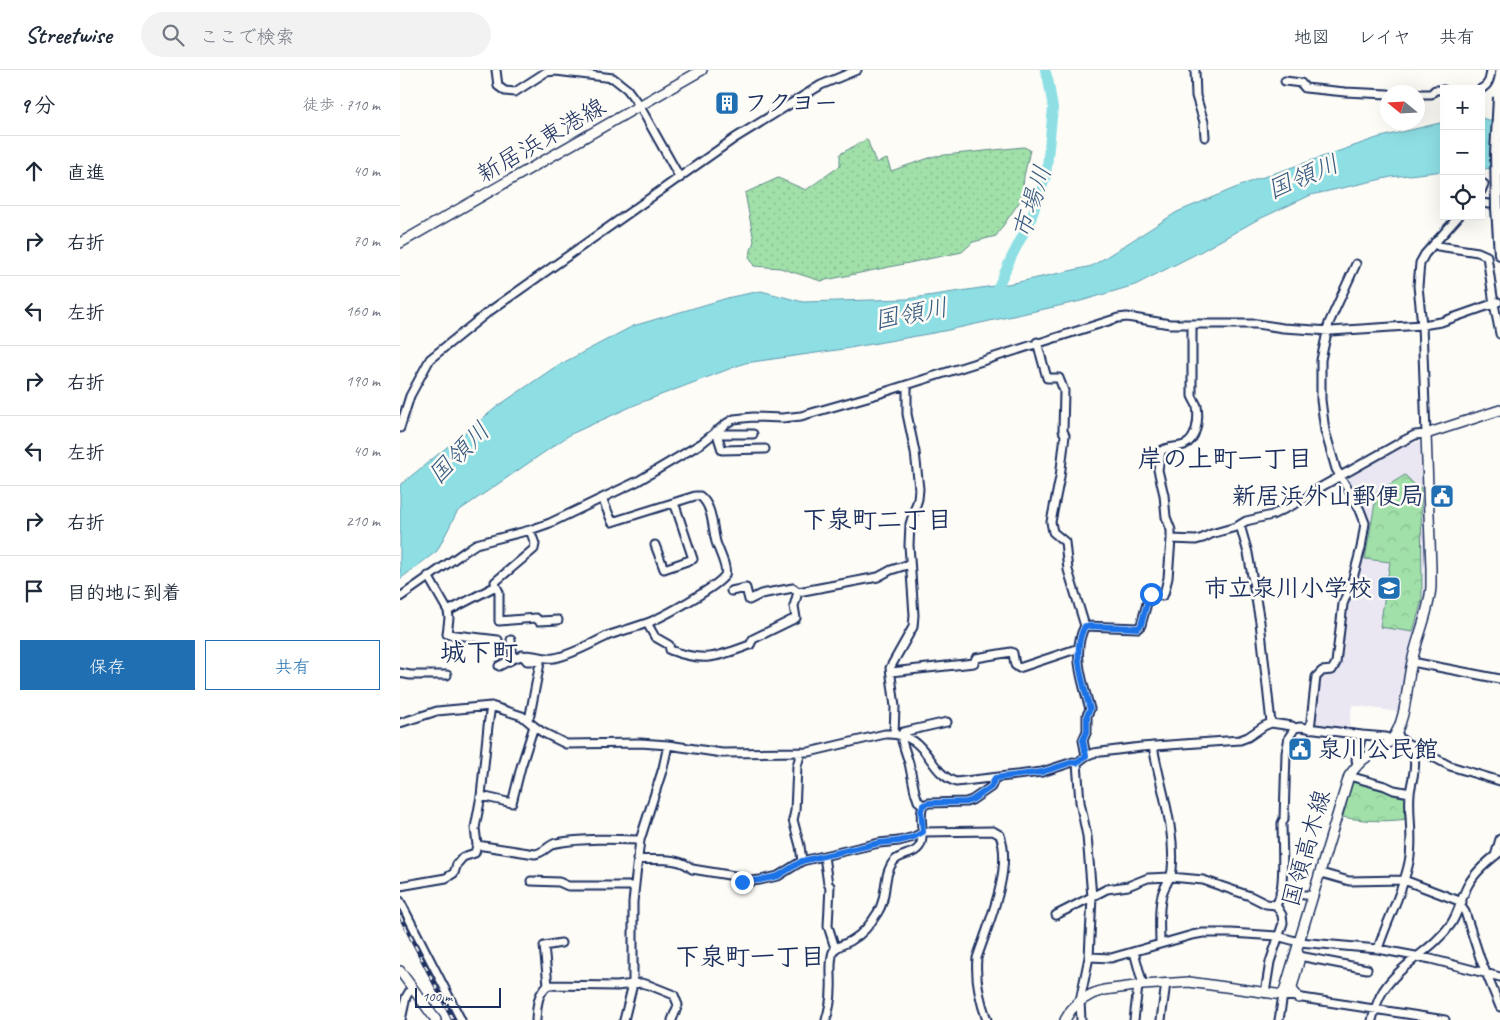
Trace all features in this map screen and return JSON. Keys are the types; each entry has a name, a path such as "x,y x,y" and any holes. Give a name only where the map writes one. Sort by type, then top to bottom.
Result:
{"highway":[{"path":"1499,93 1496,154 1500,254"}],"main road":[{"name":"新居浜東港線","path":"400,243 702,70"},
{"path":"1426,434 1500,410"},
{"name":"国領高木線","path":"1283,995 1321,873 1348,776 1367,756 1386,746 1397,732 1402,720 1412,662 1431,588 1426,434"},
{"path":"1298,949 1292,987 1299,998"},
{"path":"400,971 436,1020"},
{"path":"1065,1020 1080,1001 1092,994 1104,990 1166,982 1189,982 1283,995"}],"street":[{"path":"496,70 498,86 504,91 515,92 546,72 556,71 613,78 627,89 639,106 680,178"},
{"path":"400,428 410,396 430,359 487,313 735,138 821,85 857,70"},
{"path":"1195,70 1196,96 1204,122 1205,137"},
{"path":"1485,88 1489,81 1491,70"},
{"path":"1285,81 1301,83 1305,88 1380,94"},
{"path":"1425,94 1431,94 1435,90 1440,90"},
{"path":"1485,204 1498,205"},
{"path":"1171,539 1196,540 1240,525 1246,520 1272,516 1401,442 1415,435 1426,434 1422,325 1418,286 1419,268 1422,258 1455,220"},
{"path":"1435,242 1438,246 1478,252 1487,256 1500,334"},
{"path":"1310,729 1316,677 1322,671 1332,670 1336,663 1343,604 1355,570 1365,523 1360,510 1336,468 1324,431 1321,400 1321,360 1329,323 1356,264"},
{"path":"400,596 476,544 550,523 638,482 717,433 726,423 741,418 801,416 907,385 1037,342 1118,318 1128,317 1170,324 1257,324 1327,331 1441,322 1496,303"},
{"path":"1085,626 1138,628 1141,625 1149,596 1151,594 1162,596 1164,594 1168,578 1171,530 1166,517 1158,470 1161,451 1164,448 1190,442 1195,434 1197,406 1192,396 1192,324"},
{"path":"1037,342 1047,378 1059,378 1064,391 1063,431 1065,435 1060,477 1051,522 1053,532 1065,542 1068,570 1085,626"},
{"path":"907,385 907,414 915,452 919,489 918,499 910,524 909,545 914,627 892,664 891,672 898,735 902,741 909,763 914,792 918,801 923,805"},
{"path":"717,433 752,434"},
{"path":"717,433 722,450 765,449"},
{"path":"499,666 522,655 529,654 554,658 647,623 697,596 724,577 726,571 716,541 708,505 700,496 612,522 602,498"},
{"path":"655,545 664,569 693,559 673,504"},
{"path":"1240,525 1248,553 1260,622 1272,718 1271,723"},
{"path":"530,530 535,544 534,549 496,582 499,592 499,621 536,618 539,621 558,620"},
{"path":"731,591 746,588 749,600 760,594 793,588 798,592 878,577 891,570 910,564"},
{"path":"428,576 448,611 447,634 498,640"},
{"path":"448,611 496,586"},
{"path":"647,623 655,637 669,645 670,650 688,657 717,657 750,645 753,639 796,618 794,606 798,592"},
{"path":"1085,626 1081,632 1078,649 1081,672 1090,709 1087,715 1087,731 1083,740 1086,756"},
{"path":"511,640 513,659"},
{"path":"891,672 974,663 976,658 1011,652 1013,653 1015,665 1019,668 1078,649"},
{"path":"522,655 527,661 540,663 530,715 527,720"},
{"path":"1412,662 1500,679"},
{"path":"400,673 410,676 447,675"},
{"path":"400,886 446,878 454,872 463,857 475,853 477,845 475,828 481,796 491,706"},
{"path":"400,723 437,711 491,706 522,716 542,732 566,744 640,743 722,753 809,752 885,734 898,735 910,738 918,744 941,772 950,780 956,782 1042,772 1073,762 1077,763 1093,753 1153,746 1240,740 1271,723 1295,728 1386,737 1391,740"},
{"path":"898,735 947,722"},
{"path":"481,796 512,803 534,726"},
{"path":"1276,905 1280,892 1286,753 1289,737 1295,728"},
{"path":"1378,949 1410,862 1412,843 1410,792 1415,760 1412,750 1400,738 1397,732"},
{"path":"1357,765 1356,759 1362,735"},
{"path":"1405,742 1450,766 1500,781"},
{"path":"624,1020 633,984 633,902 640,840 663,768 668,745"},
{"path":"1153,746 1168,812 1172,844 1171,877 1162,894 1160,944"},
{"path":"801,752 793,820 802,861"},
{"path":"1077,763 1079,794 1087,836 1092,897 1089,957 1080,1001 1081,1020"},
{"path":"1348,776 1394,790 1410,792"},
{"path":"923,805 972,800 991,787 995,778"},
{"path":"826,1020 830,1004 832,953 835,948 854,940 879,911 892,863 898,857 917,850 921,844 923,832 921,810 923,805"},
{"path":"637,859 678,861 692,869 741,877 742,882 778,876 802,861 879,843 899,841 914,837 923,832 993,832 1000,835 1003,842 1003,877 977,958 976,969 982,1005 988,1020"},
{"path":"477,845 535,854 541,853 553,843 593,839 640,840"},
{"path":"1372,1020 1380,996 1392,979 1408,963 1419,956 1451,924 1468,886 1477,872 1497,854 1500,839"},
{"path":"824,856 828,884 830,886 828,926 835,948"},
{"path":"1321,873 1349,881 1404,880 1461,904 1500,1007"},
{"path":"1056,915 1107,889 1128,886 1148,878 1171,877 1203,880 1250,896 1266,904 1276,905"},
{"path":"531,880 559,882 568,886 634,886"},
{"path":"1280,892 1314,896"},
{"path":"400,901 461,1020"},
{"path":"1265,992 1270,962 1282,922 1282,915 1276,905"},
{"path":"1089,957 1111,958 1203,933 1232,933 1277,936 1298,949 1368,969"},
{"path":"548,985 544,946 560,943"},
{"path":"1298,949 1378,949 1419,956 1500,977"},
{"path":"1134,952 1141,985 1134,1020"},
{"path":"1161,1020 1166,982"},
{"path":"536,1020 539,996 548,985 617,986 633,984 649,985 674,996 678,1005 672,1020"},
{"path":"401,1020 406,997 412,987"},
{"path":"1280,1020 1283,995 1375,1009 1403,1017 1445,1020"}],"shaded area":[{"name":"市立泉川小学校","path":"1420,442 1425,542 1424,601 1405,672 1398,712 1352,705 1349,730 1313,726 1319,678 1324,673 1336,671 1346,609 1358,576 1367,524 1348,482 1349,478 1408,443"}],"green space":[{"path":"867,139 876,163 887,159 891,171 935,156 1024,147 1030,150 1024,176 1022,198 996,236 973,242 962,252 821,281 780,268 754,266 749,257 754,241 745,193 778,178 806,190 840,166 840,154"},
{"path":"1405,475 1417,487 1421,487 1422,600 1413,632 1380,627 1390,562 1365,559 1377,492"},
{"path":"1353,782 1406,795 1407,819 1374,821 1342,817"}],"water":[{"path":"1485,119 1500,123 1500,168 1485,169"},
{"name":"国領川","path":"1440,123 1440,171 1391,177 1311,195 1255,221 1135,285 1081,301 944,331 844,349 745,363 637,404 571,434 457,512 437,551 400,579 400,485 498,406 555,367 633,326 731,297 761,291 803,302 907,299 1014,283 1092,266 1177,212 1252,181 1377,138 1410,130 1425,130 1425,127"}],"waterway":[{"name":"市場川","path":"994,296 1031,219 1046,176 1053,108 1045,70"}],"railway":[{"path":"400,916 453,1020"}],"place":[{"name":"フクヨー","path":"727,103"},
{"name":"新居浜外山郵便局","path":"1442,496"},
{"name":"市立泉川小学校","path":"1389,588"},
{"name":"泉川公民館","path":"1300,749"}],"district":[{"name":"岸の上町一丁目","path":"1225,459"},
{"name":"下泉町二丁目","path":"877,520"},
{"name":"城下町","path":"479,652"},
{"name":"下泉町一丁目","path":"750,957"}],"route":[{"path":"742,882 778,876 802,861 914,837 923,832 921,810 923,805 929,803 966,802 991,787 995,778 1042,772 1073,762 1077,763 1086,756 1083,740 1087,731 1086,720 1090,709 1081,672 1078,649 1081,632 1085,626 1138,628 1141,625 1151,594"}]}
